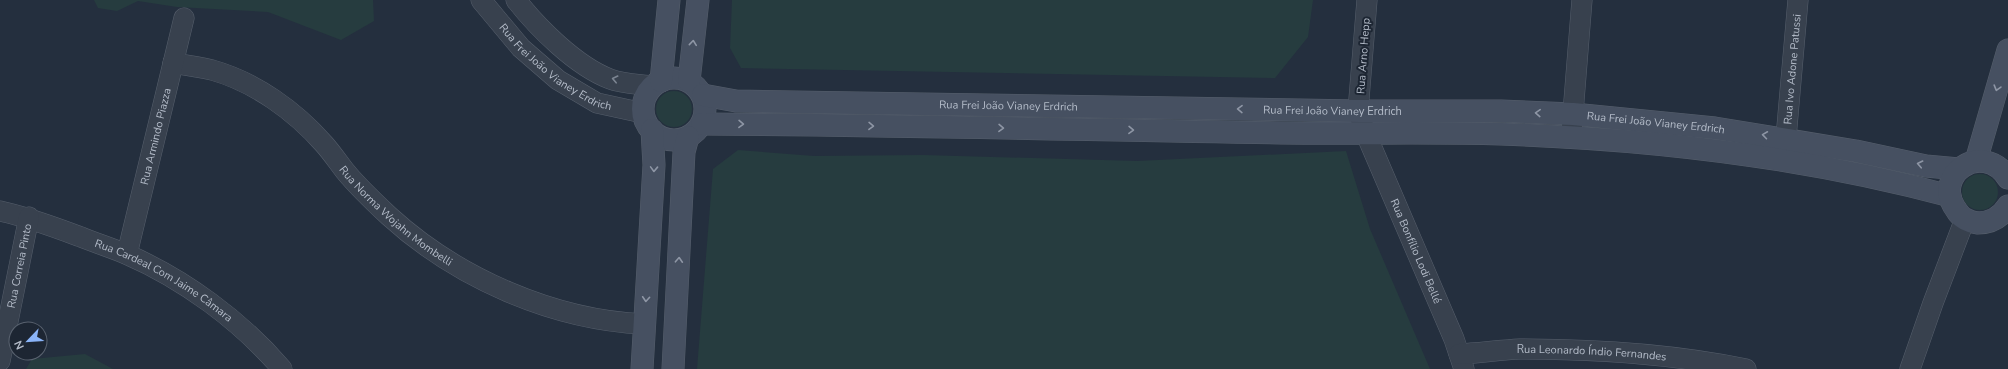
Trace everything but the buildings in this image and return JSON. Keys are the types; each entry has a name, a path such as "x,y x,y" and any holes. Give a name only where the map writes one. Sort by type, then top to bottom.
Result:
{"street":[{"name":"Rua Frei João Vianey Erdrich","path":"481,0 521,48 558,80 597,104 648,121"},
{"name":"Rua Frei João Vianey Erdrich","path":"516,0 546,34 574,57 592,69 610,79 657,83"},
{"path":"657,83 669,0"},
{"path":"672,369 684,152 695,130 705,115 696,88 698,0"},
{"name":"Rua Arno Hepp","path":"1358,111 1367,0"},
{"path":"1571,138 1582,0"},
{"name":"Rua Ivo Adone Patussi","path":"1786,138 1798,0"},
{"name":"Rua Armindo Piazza","path":"127,254 184,18"},
{"path":"2006,212 1994,220 1985,223 1975,223 1965,219 1952,205 1950,186 1953,177 1968,165 2008,50"},
{"name":"Rua Norma Wojahn Mombelli","path":"173,63 212,70 236,79 260,91 281,105 311,130 345,171 390,217 416,238 464,269 518,295 547,306 621,323 644,324"},
{"path":"642,369 654,165 644,103 647,94 657,83 675,78 696,88"},
{"name":"Rua Frei João Vianey Erdrich","path":"696,88 744,101 1358,111 1501,111 1573,114 1691,125 1786,138 1926,166 1968,165 1986,161 2006,167"},
{"name":"Rua Bonfílio Lodi Bellé","path":"1358,111 1366,134 1462,362"},
{"path":"648,121 660,136 669,140 679,140 695,130"},
{"name":"Rua Frei João Vianey Erdrich","path":"695,130 1501,134 1665,146 1782,162 1860,175 1950,196"},
{"name":"Rua Cardeal Com Jaime Câmara","path":"0,212 29,217 127,254 155,269 208,302 256,343 282,369"},
{"name":"Rua Correia Pinto","path":"0,362 29,217"},
{"path":"1910,369 1965,219"},
{"name":"Rua Leonardo Índio Fernandes","path":"1462,362 1518,349 1574,350 1684,359 1746,369"}],"green space":[{"path":"94,0 373,0 374,21 341,40 268,12 177,7 138,1 117,11 98,8"},
{"path":"732,0 1313,0 1308,37 1275,78 741,68 730,48"},
{"path":"674,91 687,96 692,109 687,122 674,127 661,122 656,109 661,96"},
{"path":"738,150 814,156 923,155 1137,161 1346,151 1370,229 1430,369 697,369 713,169"},
{"path":"1980,174 1993,179 1998,192 1993,205 1980,210 1967,205 1962,192 1967,179"},
{"path":"85,354 113,369 26,369 31,361 48,361 48,357"}]}
